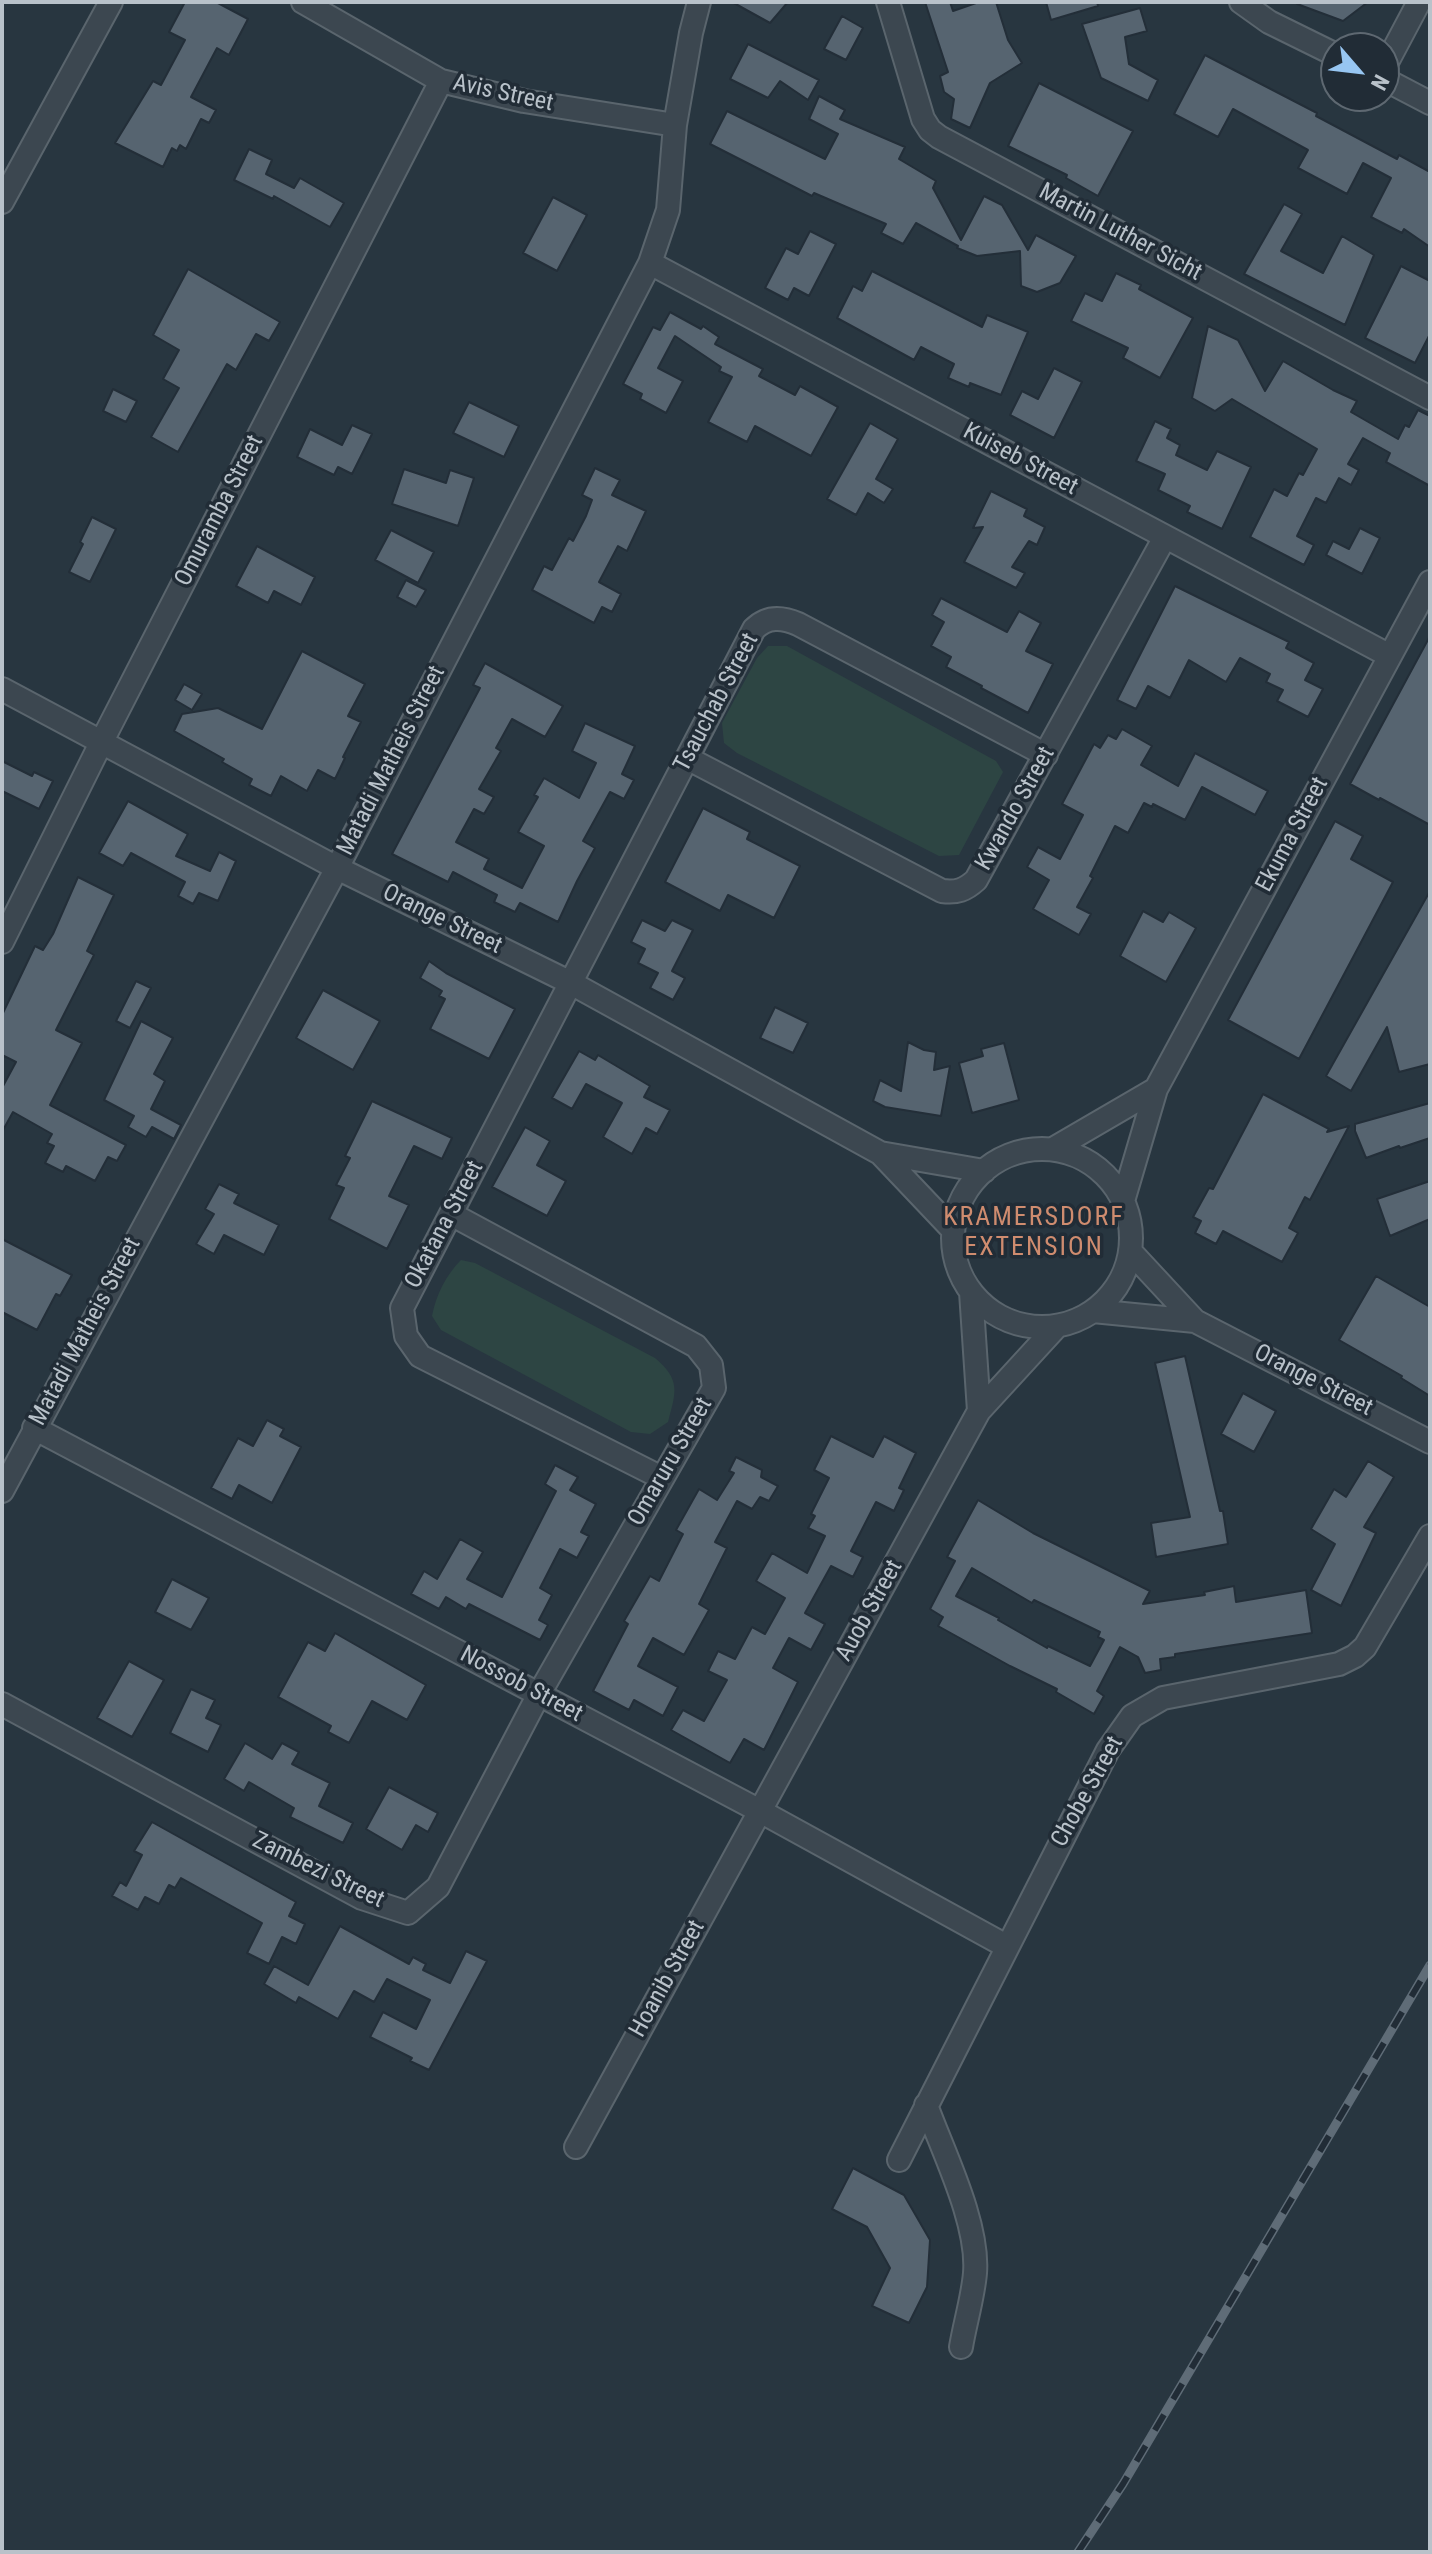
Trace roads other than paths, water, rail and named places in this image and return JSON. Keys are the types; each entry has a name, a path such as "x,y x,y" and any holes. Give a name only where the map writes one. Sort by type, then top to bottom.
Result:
{"street":[{"path":"2,202 111,2"},
{"name":"Avis Street","path":"303,2 441,81 524,101 675,125"},
{"name":"Matadi Matheis Street","path":"2,1491 337,868 650,263 668,210 675,125 699,2"},
{"name":"Martin Luther Sicht","path":"888,2 923,119 939,137 1430,398"},
{"path":"1241,2 1269,22 1320,47"},
{"path":"1400,38 1419,2"},
{"name":"Omuramba Street","path":"2,942 441,81"},
{"path":"1400,87 1430,103"},
{"name":"Kuiseb Street","path":"650,263 1390,656"},
{"name":"Kwando Street","path":"687,758 942,891 966,889 976,880 1165,537"},
{"name":"Ekuma Street","path":"1123,1201 1156,1089 1430,582"},
{"name":"Tsauchab Street","path":"571,983 754,629 761,623 780,618 798,624 1046,755"},
{"name":"Orange Street","path":"2,689 337,868 571,983 880,1153 953,1230"},
{"name":"Okatana Street","path":"571,983 402,1308 406,1336 420,1356 662,1478"},
{"path":"1053,1149 1156,1089"},
{"path":"1053,1149 1081,1158 1106,1175 1123,1201 1130,1225 1130,1251 1123,1274 1111,1294 1093,1311 1057,1326 1032,1327 1009,1321 988,1309 971,1292 960,1273 954,1252 953,1230 958,1208 969,1187 984,1171 1005,1157 1028,1150 1053,1149"},
{"name":"Orange Street","path":"880,1153 984,1171"},
{"name":"Omaruru Street","path":"451,1214 696,1346 711,1365 714,1388 539,1694"},
{"name":"Orange Street","path":"1130,1251 1195,1321 1430,1442"},
{"path":"971,1292 979,1411"},
{"name":"Orange Street","path":"1093,1311 1195,1321"},
{"name":"Auob Street","path":"760,1811 979,1411 1057,1326"},
{"name":"Nossob Street","path":"34,1428 760,1811 1006,1946"},
{"name":"Chobe Street","path":"899,2160 1108,1750 1132,1716 1163,1698 1339,1664 1355,1656 1365,1647 1430,1536"},
{"name":"Zambezi Street","path":"2,1704 362,1898 408,1913 438,1887 539,1694"},
{"name":"Hoanib Street","path":"576,2147 760,1811"},
{"path":"926,2105 967,2216 974,2246 975,2272 961,2347"}],"railway":[{"path":"1078,2552 1123,2484 1430,1965"}],"district":[{"name":"KRAMERSDORF EXTENSION","path":"1034,1233"}]}
